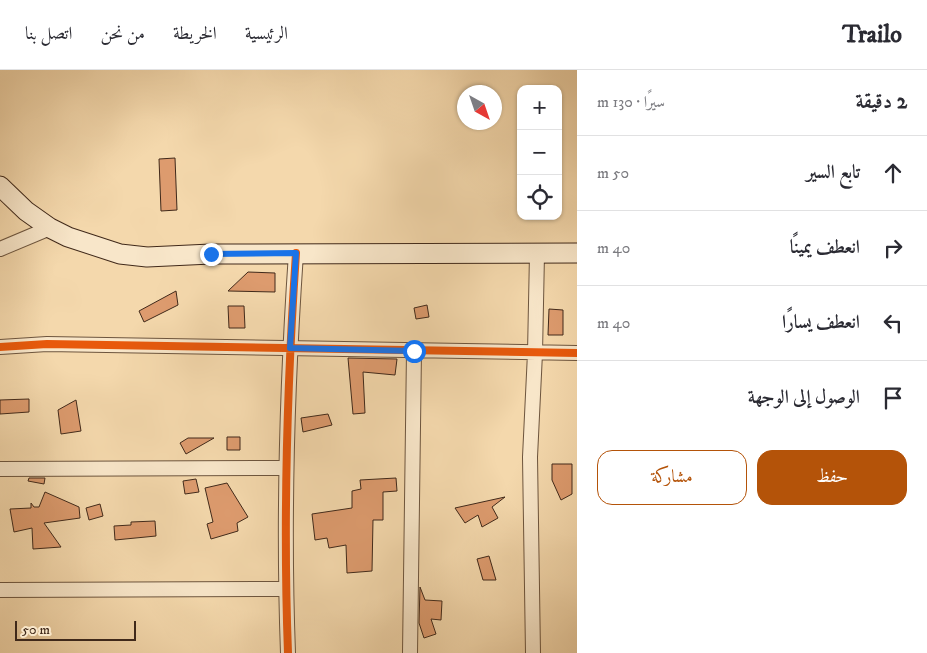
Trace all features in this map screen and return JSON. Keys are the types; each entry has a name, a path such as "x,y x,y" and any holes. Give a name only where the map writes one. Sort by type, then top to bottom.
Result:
{"main road":[{"path":"2,190 26,211 50,228 68,237 120,254 147,257 296,253 577,253"}],"street":[{"path":"0,249 50,228"},
{"path":"288,653 285,589 286,468 290,348 296,253"},
{"path":"534,653 530,456 537,254"},
{"path":"0,347 47,344 577,353"},
{"path":"410,653 414,351"},
{"path":"0,469 286,468"},
{"path":"0,590 285,589"}],"building":[{"path":"175,158 177,210 161,211 159,159"},
{"path":"248,272 275,273 275,292 228,291"},
{"path":"176,291 178,305 144,322 139,311"},
{"path":"427,305 429,317 416,319 414,308"},
{"path":"228,306 244,306 245,328 229,328"},
{"path":"549,309 563,310 563,335 548,335"},
{"path":"348,358 397,359 395,375 363,372 365,413 353,414"},
{"path":"29,399 29,412 0,414 0,400"},
{"path":"76,400 81,431 61,434 58,410"},
{"path":"328,414 332,425 303,432 301,418"},
{"path":"227,437 240,437 240,450 227,450"},
{"path":"188,438 214,438 186,454 180,443"},
{"path":"552,464 572,464 572,494 561,500 552,480"},
{"path":"29,478 45,478 44,484 28,481"},
{"path":"396,478 397,491 383,492 383,520 373,520 372,571 347,573 346,545 329,548 327,538 315,540 312,514 352,508 352,491 361,489 360,480"},
{"path":"196,479 199,492 185,494 183,481"},
{"path":"227,483 248,517 237,523 238,531 211,539 207,524 213,522 205,488"},
{"path":"45,492 79,507 80,518 44,523 61,547 33,549 32,528 14,532 10,509 31,508 31,503 34,507 39,507"},
{"path":"505,497 492,507 498,518 482,527 478,515 465,523 455,508"},
{"path":"100,504 103,516 89,520 86,508"},
{"path":"155,521 156,536 115,540 114,526 131,525 131,522"},
{"path":"489,556 496,580 483,580 477,559"},
{"path":"420,587 425,600 442,601 441,620 431,619 436,634 424,638 419,623"}],"cycle path":[{"path":"288,653 287,453 296,253"},
{"path":"0,347 47,344 577,353"}],"route":[{"path":"211,254 296,253 290,348 414,351"}]}
